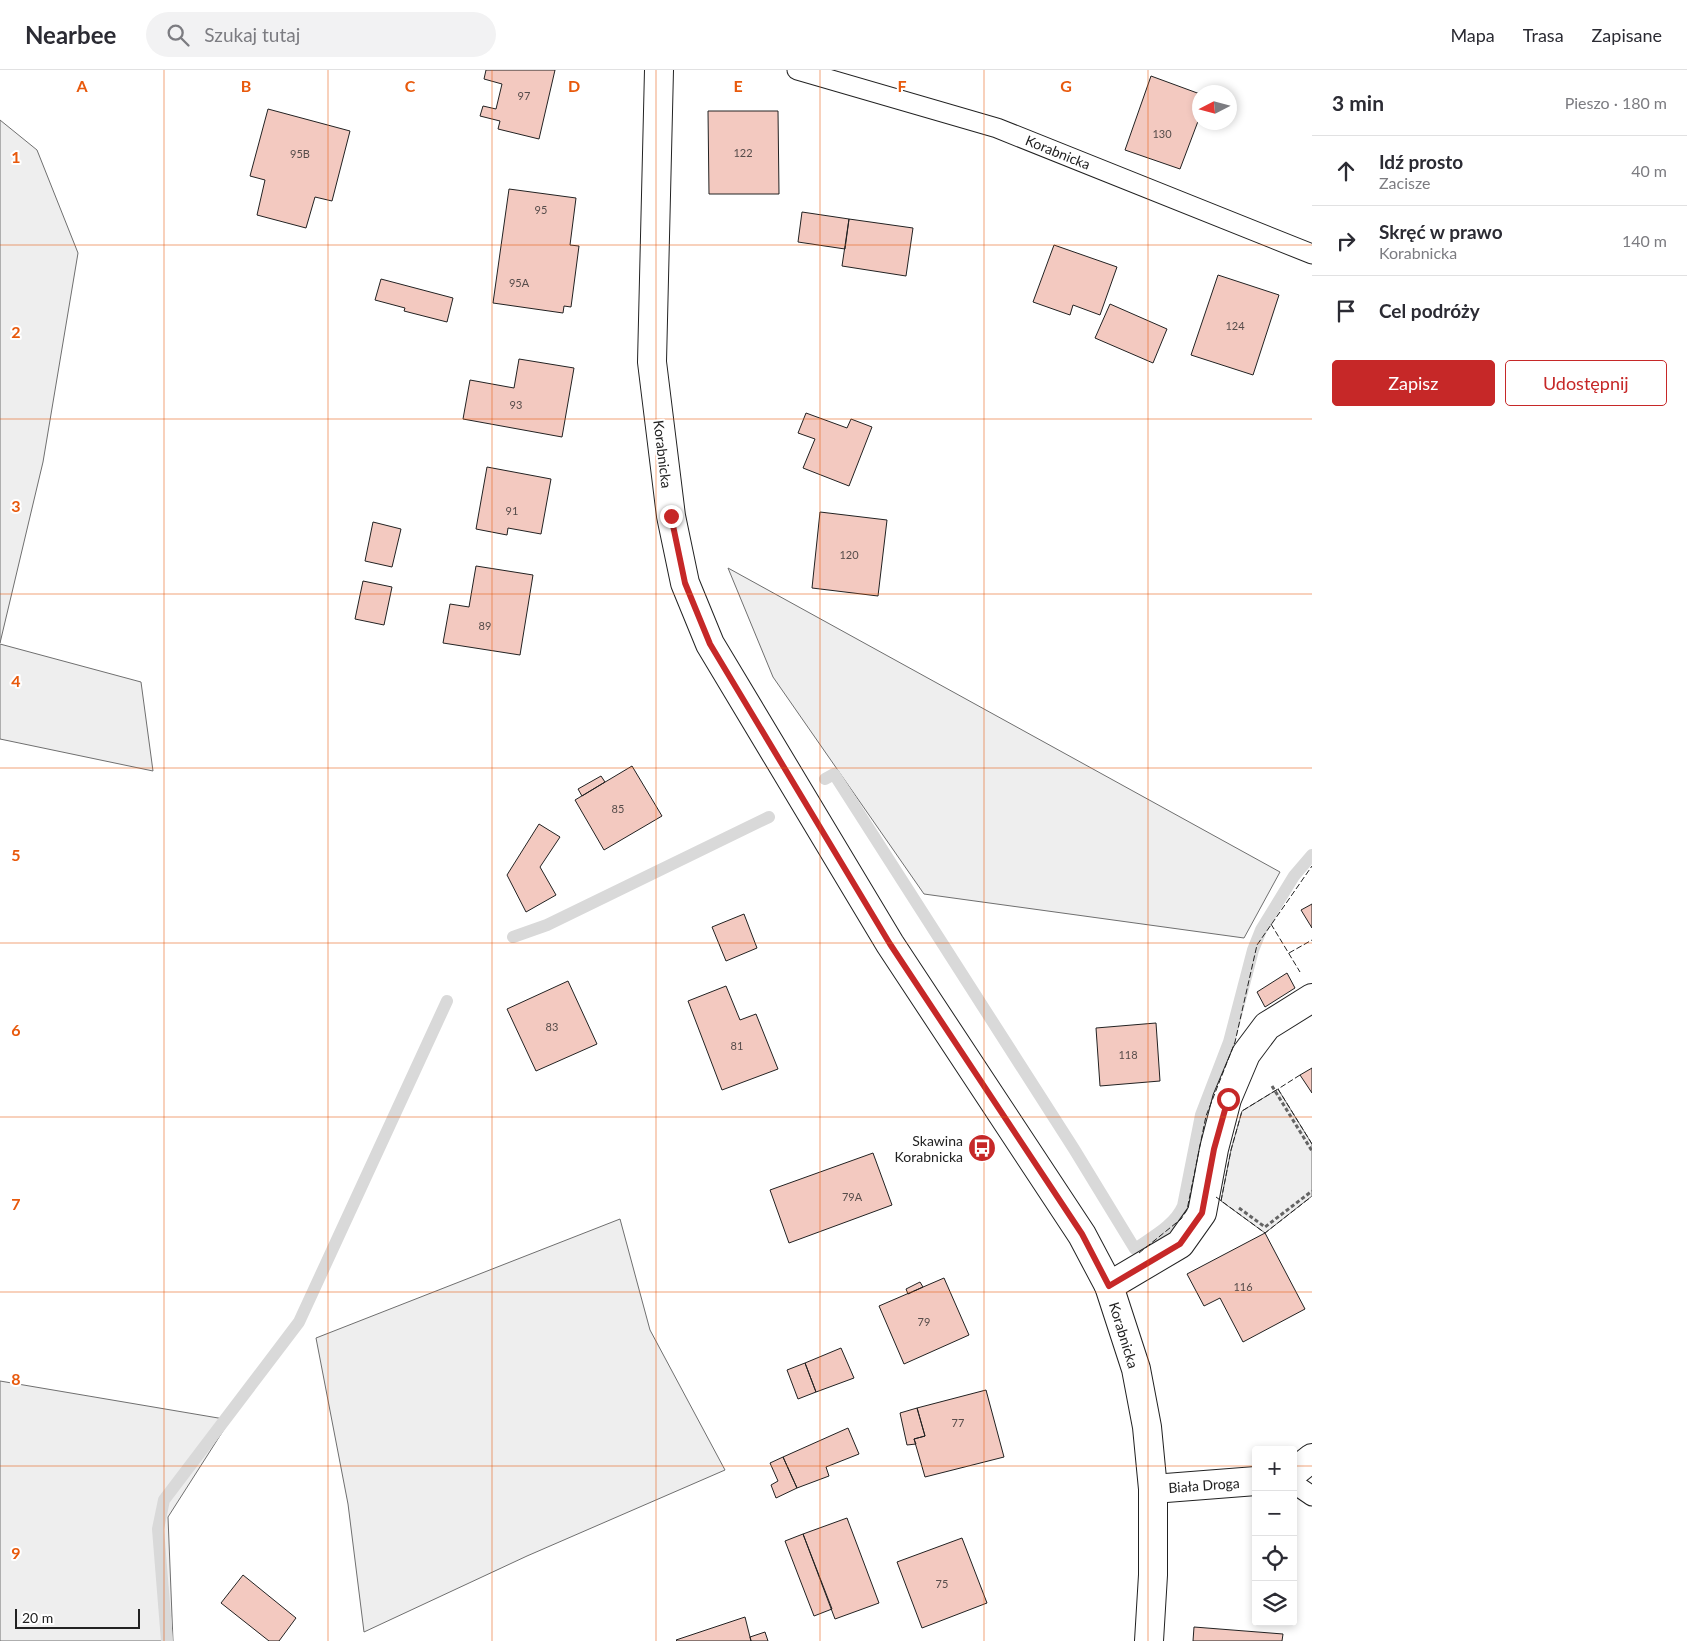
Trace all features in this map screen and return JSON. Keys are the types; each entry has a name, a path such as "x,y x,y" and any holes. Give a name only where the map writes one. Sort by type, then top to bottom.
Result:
{"street":[{"name":"Korabnicka","path":"659,70 652,362 671,516 685,583 710,644 885,936 1082,1234 1109,1286 1136,1369 1146,1427 1153,1489 1153,1575 1149,1641"},
{"path":"1109,1286 1180,1244 1202,1213 1214,1149 1228,1099 1250,1048 1267,1026 1312,998"},
{"path":"1297,1470 1312,1458"},
{"name":"Biała Droga","path":"1153,1489 1252,1481"}],"lane":[{"name":"Korabnicka","path":"797,70 997,128 1312,254"},
{"path":"1297,1487 1312,1496"}],"path":[{"path":"1250,1048 1312,1151"},
{"path":"1236,1205 1265,1227 1312,1191"}],"shaded area":[{"path":"0,120 37,150 78,253 43,462 0,643"},
{"path":"728,568 1280,872 1244,938 924,894 773,677"},
{"path":"0,644 141,682 153,771 0,739"},
{"path":"1278,1089 1312,1144 1312,1196 1265,1233 1221,1201 1231,1150 1242,1111"},
{"path":"620,1219 650,1330 725,1470 527,1556 364,1632 348,1504 316,1338"},
{"path":"0,1381 230,1420 168,1517 173,1641 0,1641"}],"building":[{"path":"486,70 555,70 539,139 498,129 500,121 480,116 483,106 496,109 502,84 484,79"},
{"path":"1151,76 1192,91 1192,130 1195,130 1180,169 1125,150"},
{"path":"268,109 350,131 332,201 315,197 306,228 257,215 265,180 250,176"},
{"path":"708,111 778,111 779,194 709,194"},
{"path":"509,189 576,198 570,245 579,246 571,307 564,306 563,313 493,303"},
{"path":"802,212 849,219 845,249 798,242"},
{"path":"849,219 913,228 906,276 842,266"},
{"path":"1054,245 1117,267 1100,315 1073,305 1070,315 1033,302"},
{"path":"1218,275 1279,295 1253,375 1191,355"},
{"path":"381,279 453,298 447,322 404,311 405,308 375,300"},
{"path":"1110,304 1167,329 1153,363 1095,338"},
{"path":"519,359 574,368 562,437 463,419 470,380 514,388"},
{"path":"806,413 847,428 851,419 872,427 849,486 803,468 815,439 798,433"},
{"path":"487,467 551,479 541,534 508,528 507,535 476,529"},
{"path":"820,512 887,520 878,596 812,588"},
{"path":"373,522 401,529 392,567 365,561"},
{"path":"476,566 533,575 520,655 443,643 450,604 469,607"},
{"path":"363,581 392,587 384,625 355,619"},
{"path":"632,766 662,816 604,850 575,800"},
{"path":"601,776 605,782 582,796 578,789"},
{"path":"539,824 560,837 540,867 556,895 526,912 507,875"},
{"path":"1312,904 1312,928 1301,910"},
{"path":"744,914 757,948 726,961 712,927"},
{"path":"1287,973 1295,988 1265,1007 1257,992"},
{"path":"568,981 597,1044 536,1071 507,1009"},
{"path":"726,986 740,1020 756,1014 778,1069 722,1090 688,1001"},
{"path":"1156,1023 1160,1081 1100,1086 1096,1028"},
{"path":"1312,1068 1312,1093 1300,1075"},
{"path":"873,1153 892,1205 789,1243 770,1190"},
{"path":"1265,1233 1305,1309 1243,1342 1220,1298 1204,1306 1187,1274"},
{"path":"944,1278 969,1335 904,1364 879,1306"},
{"path":"920,1282 923,1287 908,1294 906,1289"},
{"path":"841,1348 854,1378 816,1392 805,1363"},
{"path":"805,1363 816,1392 798,1399 787,1370"},
{"path":"986,1390 1004,1457 925,1477 914,1439 925,1436 917,1408"},
{"path":"917,1408 925,1436 914,1439 916,1444 907,1445 900,1413"},
{"path":"848,1428 859,1454 826,1467 829,1476 797,1488 783,1457"},
{"path":"783,1457 797,1488 776,1498 771,1485 778,1481 770,1463"},
{"path":"847,1518 879,1603 835,1619 803,1534"},
{"path":"803,1534 832,1609 814,1616 785,1541"},
{"path":"962,1538 987,1603 922,1628 897,1562"},
{"path":"243,1575 296,1618 279,1641 269,1641 221,1603"},
{"path":"745,1617 751,1641 676,1640"},
{"path":"1194,1627 1283,1634 1282,1641 1193,1641"},
{"path":"765,1632 768,1641 751,1641 750,1637"}],"waterway":[{"path":"825,779 834,774 1074,1149 1135,1249 1168,1225 1183,1206 1201,1115 1229,1042 1253,950 1261,930 1294,876 1312,855"},
{"path":"513,937 547,925 769,817"},
{"path":"167,1641 158,1529 164,1500 299,1322 447,1001"}],"fence":[{"path":"1139,1253 1181,1219 1187,1210 1206,1116 1235,1042 1257,945 1312,866"},
{"path":"1271,924 1300,972"},
{"path":"1289,953 1312,940"},
{"path":"1300,1075 1278,1089 1312,1144"},
{"path":"1221,1201 1231,1150 1242,1111 1278,1089"},
{"path":"1216,1197 1265,1233 1311,1197"}],"place":[{"name":"Skawina Korabnicka","path":"982,1148"}],"route":[{"path":"671,516 685,583 710,644 890,944 1082,1234 1109,1286 1180,1244 1202,1213 1214,1149 1228,1099"}]}
